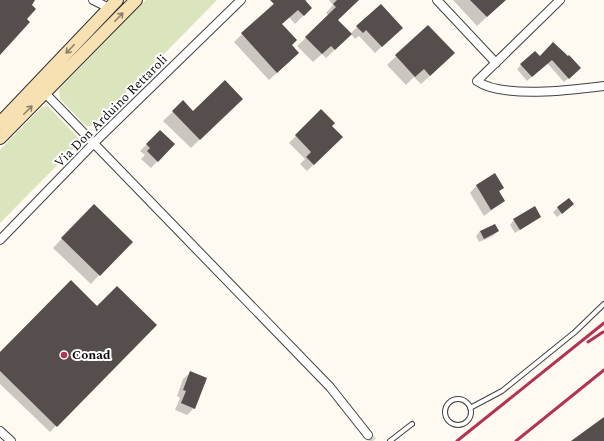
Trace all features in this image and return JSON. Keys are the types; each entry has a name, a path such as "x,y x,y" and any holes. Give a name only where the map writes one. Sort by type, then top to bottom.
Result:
{"main road":[{"path":"0,138 136,0"},
{"path":"0,123 113,4"}],"street":[{"path":"93,0 113,4"},
{"name":"Via Don Arduino Rettaroli","path":"0,240 94,143 241,0"},
{"path":"436,0 496,62"},
{"path":"560,0 477,81 494,90 540,91 604,86"},
{"path":"45,93 330,387 368,435"},
{"path":"0,431 11,441"}],"lane":[{"path":"470,408 502,391 575,332 604,304"},
{"path":"452,401 464,401 470,408 470,417 464,424 459,425 451,423 445,416 446,407 452,401"},
{"path":"390,441 412,424"}],"green space":[{"path":"146,0 217,0 93,126 86,126 60,99 59,89"},
{"path":"48,106 81,141 0,223 0,150 42,107"}],"building":[{"path":"0,0 35,0 32,5 36,9 27,19 30,22 0,55"},
{"path":"270,0 305,0 312,8 304,16 298,10 282,24 297,40 292,45 299,53 277,73 241,33 274,4"},
{"path":"337,0 359,0 338,20 352,34 335,50 331,46 322,54 305,37 336,7 333,4"},
{"path":"470,0 506,0 487,17"},
{"path":"381,4 403,28 382,47 366,30 363,33 356,26"},
{"path":"428,25 455,53 430,76 424,69 415,77 395,55"},
{"path":"553,42 568,56 569,55 581,68 569,79 552,60 532,77 520,64 535,51 540,56"},
{"path":"225,80 243,99 200,140 172,111 183,100 193,111"},
{"path":"321,109 335,123 332,126 343,137 314,165 306,157 311,152 295,135"},
{"path":"160,130 175,144 158,162 147,151 150,148 146,144"},
{"path":"495,173 504,188 499,191 505,201 491,210 476,185"},
{"path":"569,198 574,204 562,214 557,207"},
{"path":"94,204 133,242 100,276 61,238"},
{"path":"535,206 541,217 520,230 513,219"},
{"path":"495,224 499,231 484,239 480,231"},
{"name":"Conad","path":"71,280 97,306 117,286 157,325 57,427 0,371 0,352"},
{"path":"190,371 207,378 195,409 181,403 186,391 183,390"},
{"path":"604,417 604,441 571,441"}],"tunnel":[{"path":"368,435 373,441"}],"railway":[{"path":"457,441 604,323"},
{"path":"588,342 603,332"},
{"path":"516,441 604,370"}],"place":[{"name":"Conad","path":"64,355"}]}
